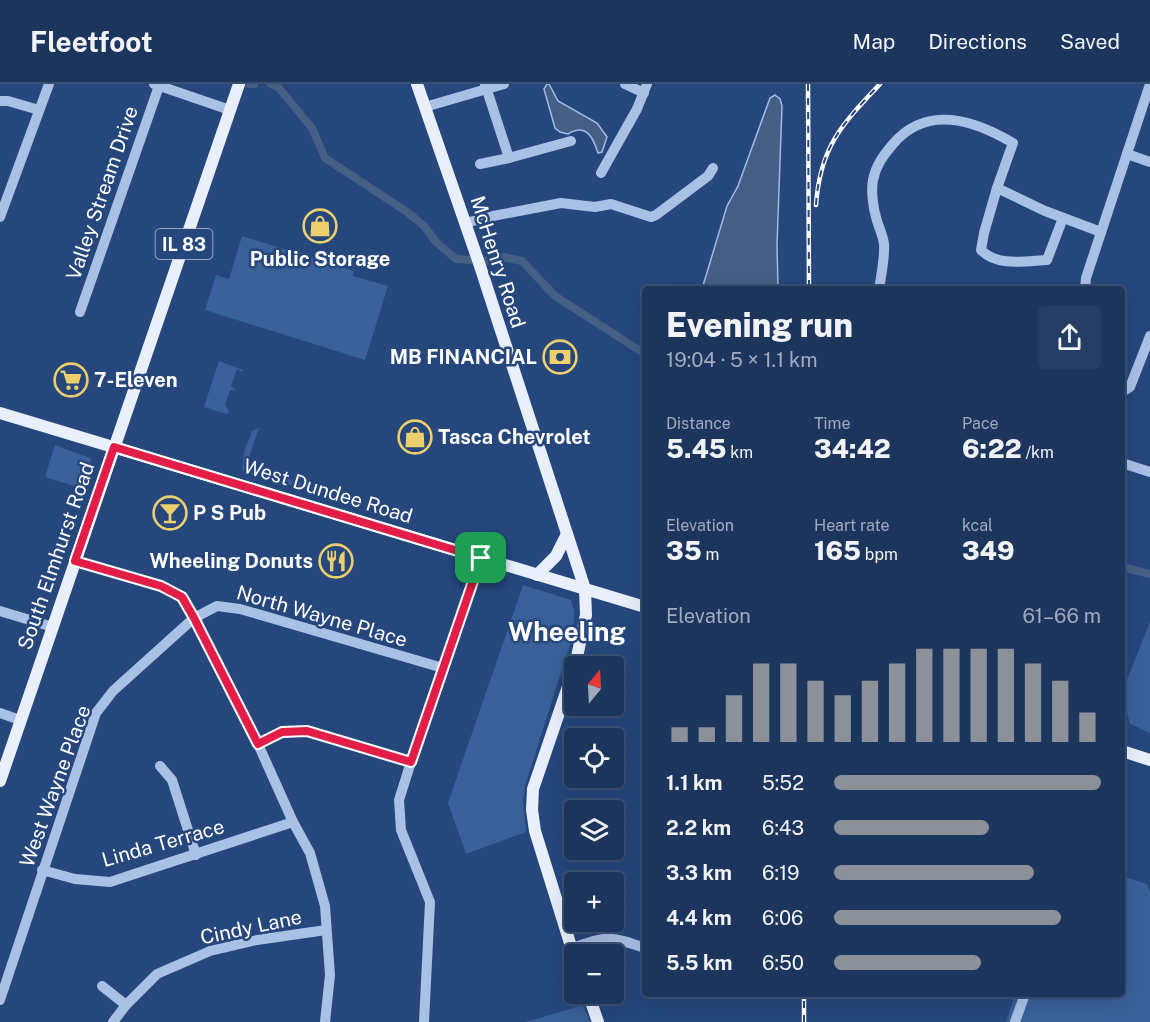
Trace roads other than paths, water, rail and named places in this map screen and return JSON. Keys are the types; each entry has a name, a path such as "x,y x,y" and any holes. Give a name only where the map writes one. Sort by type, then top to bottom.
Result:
{"main road":[{"name":"IL 83","path":"114,447 239,84"},
{"name":"McHenry Road","path":"417,84 480,266 585,589 586,615 577,656"},
{"name":"West Dundee Road","path":"0,413 642,606"},
{"name":"South Elmhurst Road","path":"0,781 114,447"},
{"path":"537,575 556,556 567,534"},
{"name":"McHenry Road","path":"564,699 533,789 532,810 535,831 570,944"},
{"path":"1125,754 1150,759"},
{"path":"592,1004 598,1022"}],"street":[{"path":"1,212 49,84"},
{"path":"425,107 486,87 504,84"},
{"path":"601,173 645,88 625,84"},
{"path":"1086,286 1101,232 1150,84"},
{"name":"Valley Stream Drive","path":"80,312 156,85 232,104"},
{"path":"486,87 508,158"},
{"path":"0,101 39,110"},
{"path":"879,286 884,243 875,215 873,182 879,161 901,135 922,122 942,119 962,121 994,132 1013,143 984,234 981,250 987,257 998,261 1047,260 1063,218"},
{"path":"480,164 571,141"},
{"path":"1126,154 1150,162"},
{"path":"595,207 611,204 649,216 656,215 708,176 713,168"},
{"path":"997,188 1063,218 1101,232"},
{"path":"465,223 561,203 595,207 609,213"},
{"path":"1125,390 1130,387 1150,336"},
{"path":"1125,464 1150,472"},
{"path":"424,1022 430,902 401,830 399,800 481,558"},
{"path":"75,561 161,586 182,597 194,618 310,853 325,906 330,975 325,1022"},
{"name":"North Wayne Place","path":"194,618 217,606 240,609 443,668"},
{"path":"0,611 52,627"},
{"name":"West Wayne Place","path":"0,1000 96,713 113,691 194,618"},
{"path":"0,713 21,720"},
{"path":"258,744 282,732 307,731 411,762"},
{"path":"160,766 172,780 196,855"},
{"name":"Linda Terrace","path":"42,870 75,879 110,882 293,822"},
{"name":"Cindy Lane","path":"113,1022 126,1005 157,974 210,951 257,940 326,930"},
{"path":"589,944 601,938 612,937 642,947"},
{"path":"102,986 126,1005"},
{"path":"1016,1022 1023,997"}],"waterway":[{"path":"248,84 254,84"},
{"path":"271,84 278,87 312,128 325,158 407,212 456,259 488,261 502,257 522,261 555,296 642,352"},
{"path":"1125,568 1150,574"}],"railway":[{"path":"808,84 809,286"},
{"path":"816,205 822,167 835,138 880,84"},
{"path":"804,997 804,1022"}],"place":[{"name":"Public Storage","path":"320,226"},
{"name":"MB FINANCIAL","path":"560,357"},
{"name":"7-Eleven","path":"71,380"},
{"name":"Tasca Chevrolet","path":"415,437"},
{"name":"P S Pub","path":"170,513"},
{"name":"Wheeling Donuts","path":"336,561"}],"district":[{"name":"Wheeling","path":"567,631"}]}
